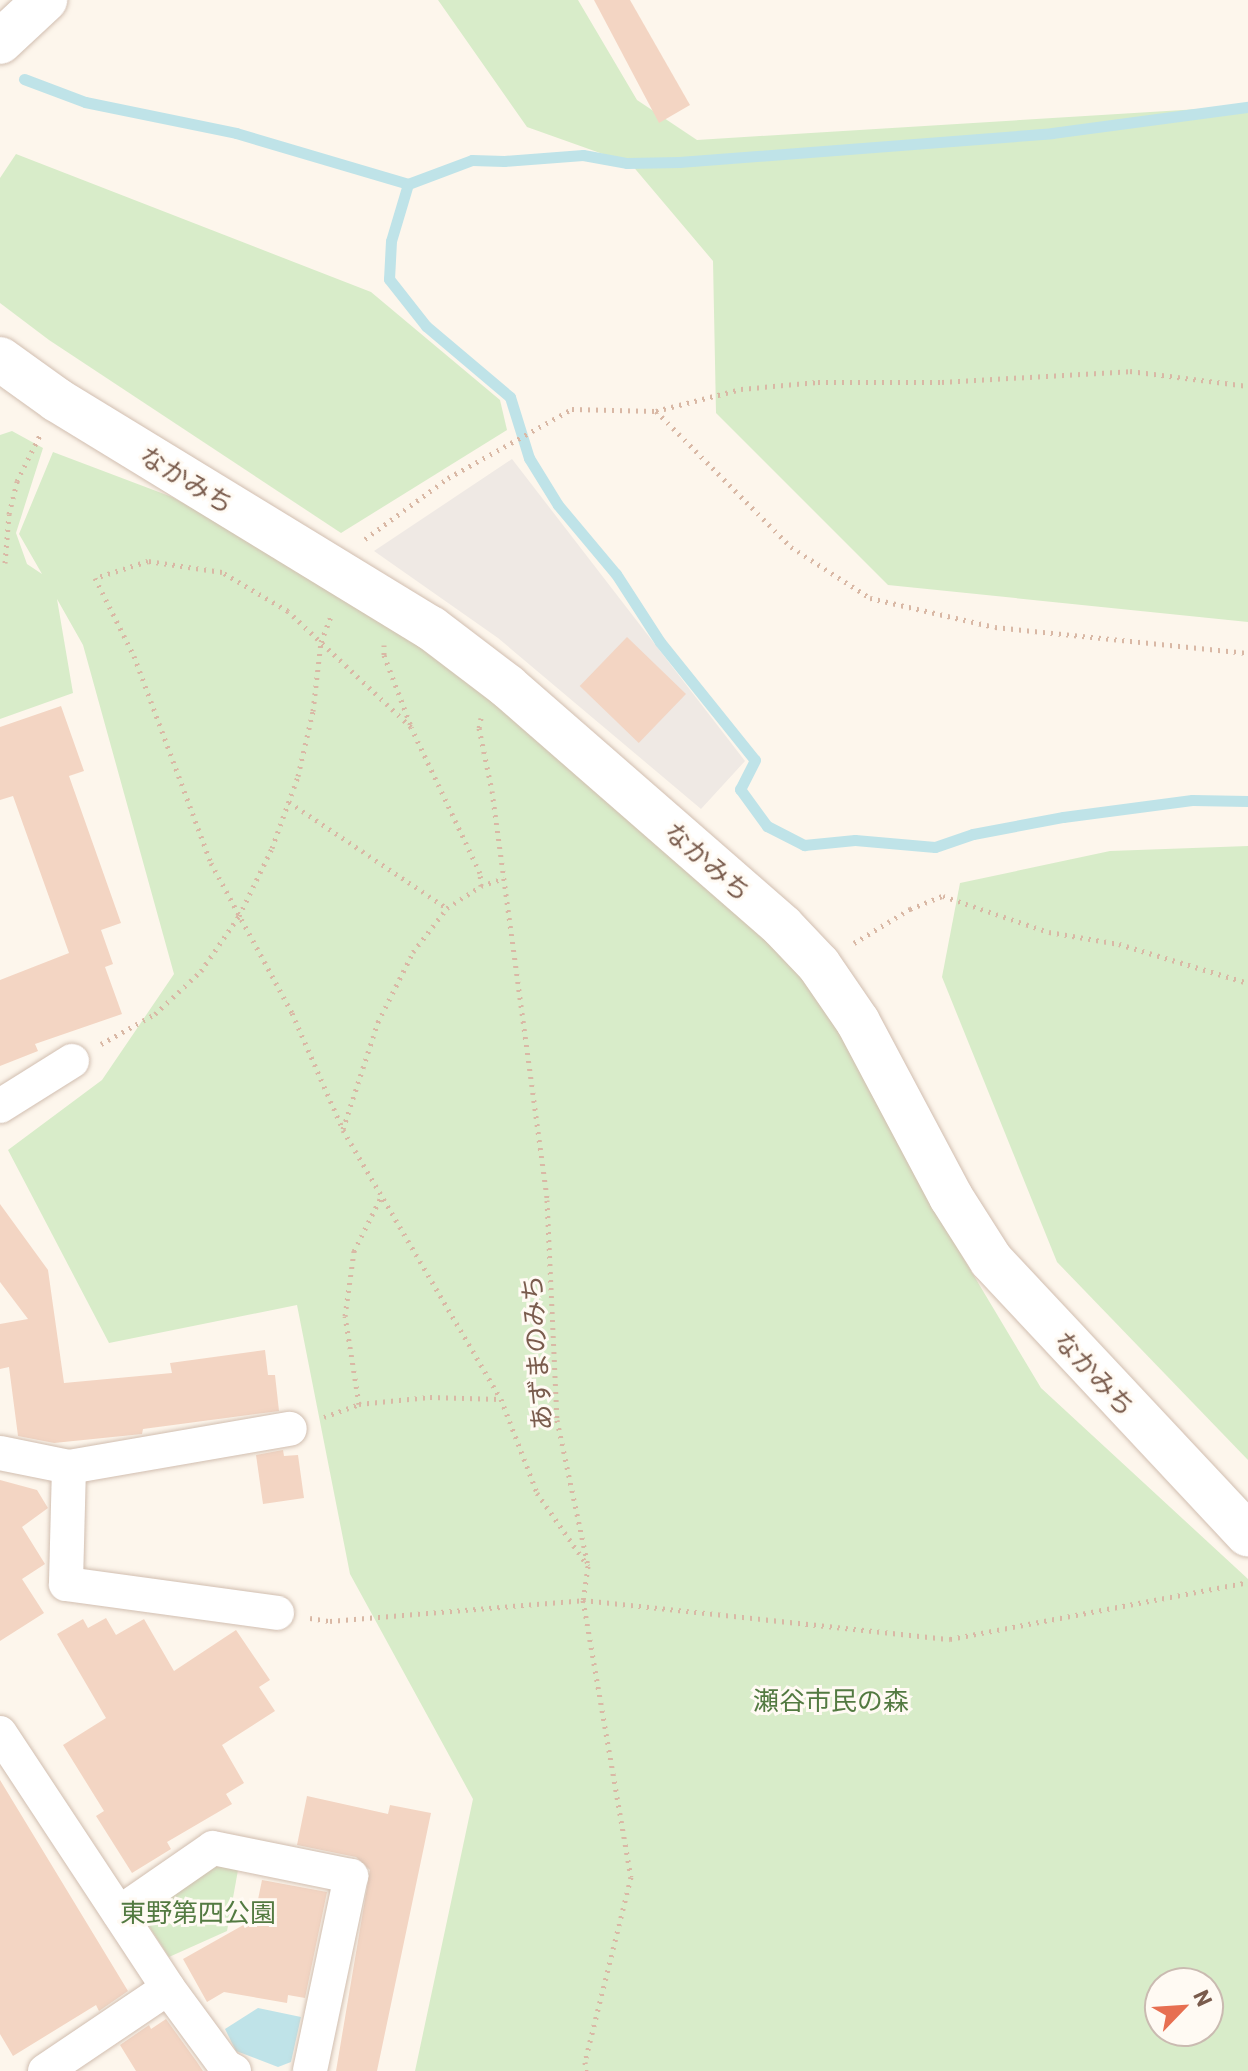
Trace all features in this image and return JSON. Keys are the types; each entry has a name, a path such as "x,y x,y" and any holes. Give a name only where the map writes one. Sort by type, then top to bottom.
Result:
{"street":[{"path":"0,42 45,0"},
{"name":"なかみち","path":"0,359 57,400 387,600 490,674 782,926 819,965 858,1022 951,1197 991,1260 1248,1535"},
{"path":"0,1106 72,1061"},
{"path":"0,1453 69,1467 290,1429"},
{"path":"69,1467 66,1584 277,1613"},
{"path":"0,1733 168,1988 226,2067 234,2071"},
{"path":"119,1913 213,1848 351,1876 310,2071"},
{"path":"45,2071 168,1988"}],"path":[{"path":"72,1061 155,1014 201,971 239,916 272,848 289,802 313,711 321,642 338,571 448,478 572,409 656,411 741,389 818,382 942,382 1130,371 1248,386"},
{"path":"5,563 9,514 17,481 57,400"},
{"path":"656,411 791,547 870,598 995,627 1248,653"},
{"path":"411,727 288,611 222,572 148,561 95,578 134,656 211,863 292,1013 343,1130 501,1399 537,1493 588,1566"},
{"path":"387,600 384,655 411,727 480,873 481,886"},
{"name":"あずまのみち","path":"490,674 479,728 504,878 547,1200 557,1420 588,1566 583,1600 631,1877 585,2062 586,2071"},
{"path":"289,802 447,908"},
{"path":"343,1130 378,1022 413,952 447,908 481,886 504,878"},
{"path":"819,965 910,909 943,896 1049,932 1119,944 1248,983"},
{"path":"359,1404 345,1316 354,1251 381,1197"},
{"path":"290,1429 359,1404 430,1397 501,1399"},
{"path":"277,1613 330,1621 583,1600 950,1639 1248,1582"}],"shaded area":[{"path":"512,459 745,761 701,809 498,638 374,551"}],"green space":[{"path":"438,0 578,0 637,100 697,140 1248,106 1248,622 888,585 716,413 713,261 631,164 527,127"},
{"path":"16,154 371,292 500,400 507,430 341,533 49,340 0,303 0,178"},
{"name":"瀬谷市民の森","path":"12,431 43,448 16,533 27,564 42,574 19,534 53,452 172,497 411,630 801,970 874,1066 928,1199 1041,1388 1248,1579 1248,2071 415,2071 473,1799 350,1574 297,1305 109,1343 8,1150 102,1080 174,974 83,645 57,599 73,693 0,719 0,435"},
{"path":"1248,846 1248,1460 1057,1262 942,977 960,883 1110,851"},
{"name":"東野第四公園","path":"227,1855 240,1859 227,1931 169,1957 143,1917"}],"water":[{"path":"258,2008 301,2017 291,2062 278,2067 236,2051 225,2029"}],"building":[{"path":"594,0 630,0 690,105 659,123"},
{"path":"627,637 686,694 639,743 580,686"},
{"path":"61,706 84,771 69,776 121,923 101,930 113,964 105,967 122,1014 35,1044 38,1051 0,1066 0,980 69,953 13,796 0,800 0,727"},
{"path":"0,1204 48,1270 64,1383 172,1373 170,1363 265,1350 268,1375 275,1375 279,1411 143,1429 142,1434 54,1443 18,1436 9,1367 0,1369 0,1324 28,1319 0,1282"},
{"path":"283,1450 284,1456 298,1455 304,1498 263,1504 256,1455"},
{"path":"0,1480 37,1490 48,1508 22,1527 45,1564 22,1579 44,1613 0,1641"},
{"path":"106,1618 116,1635 144,1619 174,1671 236,1630 270,1680 259,1687 275,1711 222,1745 244,1783 226,1794 232,1804 167,1842 171,1849 132,1873 96,1816 104,1811 63,1745 106,1718 57,1634 83,1619 88,1628"},
{"path":"0,1780 128,1991 99,2011 96,2005 13,2056 0,2034"},
{"path":"307,1796 388,1814 390,1805 431,1813 377,2071 336,2071 370,1870 356,1857 297,1845"},
{"path":"262,1880 327,1892 305,1998 288,1995 287,2003 224,1992 207,2002 183,1959 254,1919"},
{"path":"166,2019 203,2071 136,2071 120,2045 149,2025 151,2029"}],"waterway":[{"path":"24,79 85,102 236,133 408,184 472,160 504,161 583,155 627,163 679,162 1052,133 1248,107"},
{"path":"408,184 391,241 389,279 426,326 510,397 529,458 558,505 616,574 660,642 755,760 740,789 767,826 804,845 855,840 935,847 973,834 1063,817 1192,800 1248,801"}]}
